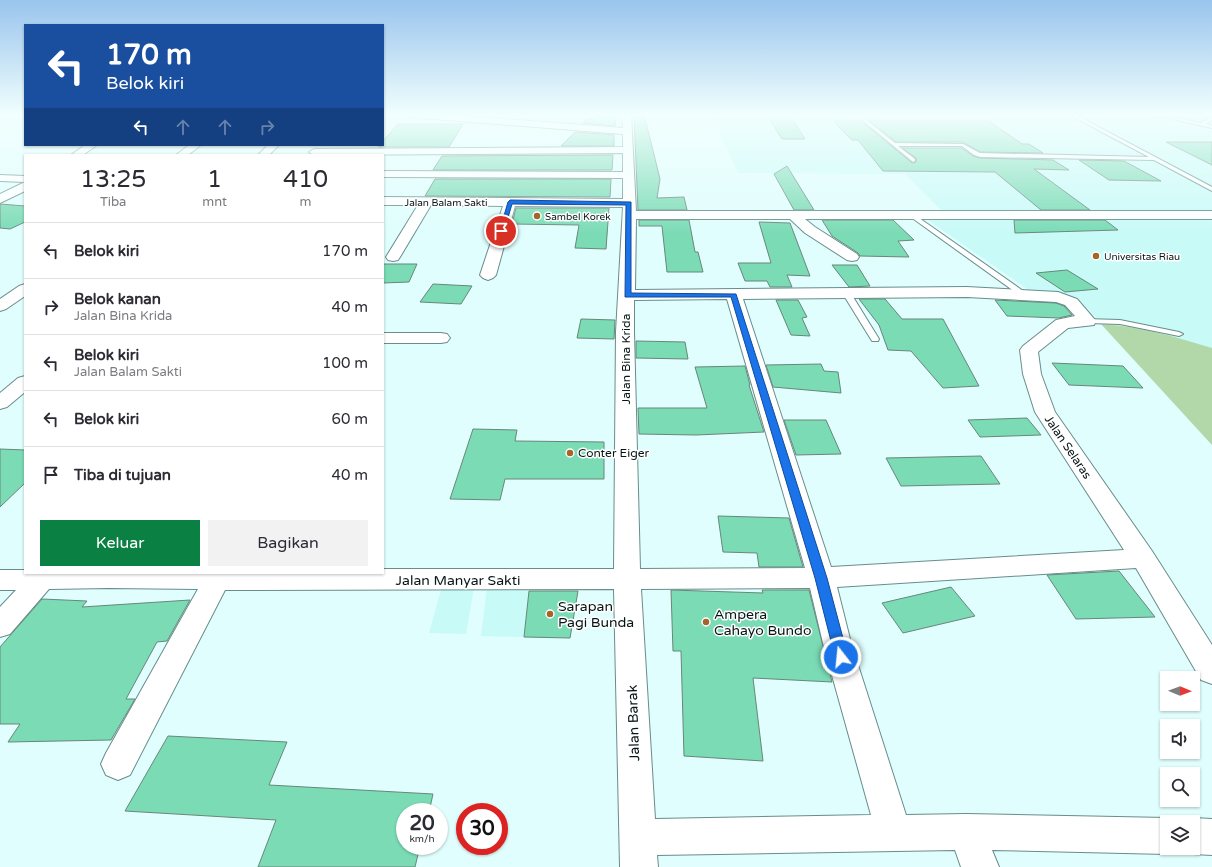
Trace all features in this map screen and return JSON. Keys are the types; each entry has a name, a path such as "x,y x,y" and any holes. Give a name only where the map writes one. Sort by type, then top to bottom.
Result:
{"street":[{"path":"459,174 470,154"},
{"name":"Jalan Bina Krida","path":"627,580 625,332 630,209 628,154"},
{"path":"384,174 628,175"},
{"path":"0,178 24,179"},
{"path":"0,199 24,187"},
{"path":"0,199 24,199"},
{"path":"0,210 24,199"},
{"name":"Jalan Balam Sakti","path":"384,201 510,202 630,209 793,215 1212,215"},
{"path":"393,257 427,201"},
{"path":"488,275 510,202"},
{"path":"793,215 810,230 852,257"},
{"path":"0,306 24,290"},
{"path":"627,295 967,292 1025,295 1065,299 1076,306 1088,321"},
{"path":"734,295 821,578 837,643 894,834"},
{"name":"Jalan Selaras","path":"1088,321 1062,324 1030,350 1032,374 1045,412 1143,558 1212,671"},
{"path":"384,338 441,338"},
{"path":"0,403 24,383"},
{"name":"Jalan Manyar Sakti","path":"0,580 40,580 111,576 627,580 821,578 1143,558"},
{"path":"118,764 218,576"},
{"path":"0,626 40,580"},
{"name":"Jalan Barak","path":"627,580 638,852"},
{"path":"966,832 980,867"},
{"path":"638,852 894,834 966,832 1160,836"},
{"path":"1200,836 1212,837"}],"lane":[{"path":"907,154 913,160"},
{"path":"978,154 1154,159"},
{"path":"1146,154 1212,189"},
{"path":"910,214 1025,295"},
{"path":"847,294 875,339"},
{"name":"Jalan Selaras","path":"1088,321 1120,322 1179,334"}],"shaded area":[{"name":"Universitas Riau","path":"730,154 1212,154 1212,445 1077,297 1033,293 928,220 951,220 905,174 738,173"},
{"path":"442,586 474,588 466,634 429,633"},
{"path":"487,587 529,589 524,637 481,636"}],"green space":[{"path":"1101,324 1129,327 1171,336 1212,348 1212,445"}],"building":[{"path":"636,154 654,154 660,179 657,198 684,197 687,210 638,210"},
{"path":"870,154 902,154 912,163 916,162 916,158 911,154 971,154 980,158 1053,160 1069,170 1034,169 1090,210 1041,210 995,172 883,171"},
{"path":"1191,154 1212,154 1212,165"},
{"path":"613,155 612,170 433,170 442,156"},
{"path":"1079,160 1124,161 1161,181 1109,180"},
{"path":"787,166 814,210 794,210 774,174"},
{"path":"435,179 611,179 610,197 425,196"},
{"path":"0,204 24,206 24,222 10,229 0,228"},
{"path":"516,208 609,208 606,249 575,248 579,225 512,224"},
{"path":"639,220 689,220 695,252 698,252 703,272 667,272 662,226 639,226"},
{"path":"822,220 893,220 914,240 898,241 909,257 860,256 858,253 832,236"},
{"path":"1014,220 1105,220 1118,230 1015,233"},
{"path":"759,222 790,223 810,276 787,275 792,287 770,287 767,281 745,281 738,263 771,263"},
{"path":"384,264 417,264 409,282 384,283"},
{"path":"832,265 857,265 870,286 849,287"},
{"path":"1067,270 1098,289 1065,292 1036,273"},
{"path":"433,284 472,286 461,304 420,302"},
{"path":"859,299 885,299 902,319 943,319 979,386 943,388 911,351 888,350 879,325"},
{"path":"776,300 798,300 807,317 802,318 810,336 791,335"},
{"path":"995,300 1056,303 1064,306 1072,315 1059,318 1007,316"},
{"path":"581,319 615,320 614,339 577,338"},
{"path":"636,341 685,342 688,359 636,358"},
{"path":"1052,363 1123,366 1143,388 1069,385"},
{"path":"821,364 824,371 838,372 841,393 773,387 766,365"},
{"path":"745,366 749,385 764,432 696,435 639,434 638,408 707,408 695,367"},
{"path":"1027,418 1041,435 980,437 968,420"},
{"path":"784,420 826,420 841,454 796,455"},
{"path":"473,429 517,430 515,441 604,442 604,479 505,479 500,500 450,499"},
{"path":"0,449 24,450 24,484 0,507"},
{"path":"981,456 1000,484 901,486 886,458"},
{"path":"718,516 789,518 803,567 759,567 757,553 723,552"},
{"path":"1119,571 1155,617 1076,619 1047,575"},
{"path":"951,587 975,616 903,633 882,603"},
{"path":"671,590 763,593 762,590 809,590 832,682 753,678 763,761 684,756 681,651 673,651"},
{"name":"Sarapan Pagi Bunda","path":"529,591 578,591 570,638 524,637"},
{"path":"42,599 87,601 82,607 190,600 167,641 157,642 126,699 135,699 111,740 8,742 20,724 0,724 0,647"},
{"path":"168,736 287,742 269,785 433,794 431,803 396,803 396,855 418,855 415,867 258,867 276,820 125,811"}],"place":[{"name":"Sambel Korek","path":"537,216"},
{"name":"Universitas Riau","path":"1096,256"},
{"name":"Conter Eiger","path":"570,453"},
{"name":"Sarapan Pagi Bunda","path":"550,614"},
{"name":"Ampera Cahayo Bundo","path":"706,622"}],"route":[{"path":"501,231 510,202 629,203 630,215 627,295 734,295 821,578 841,657"}]}
